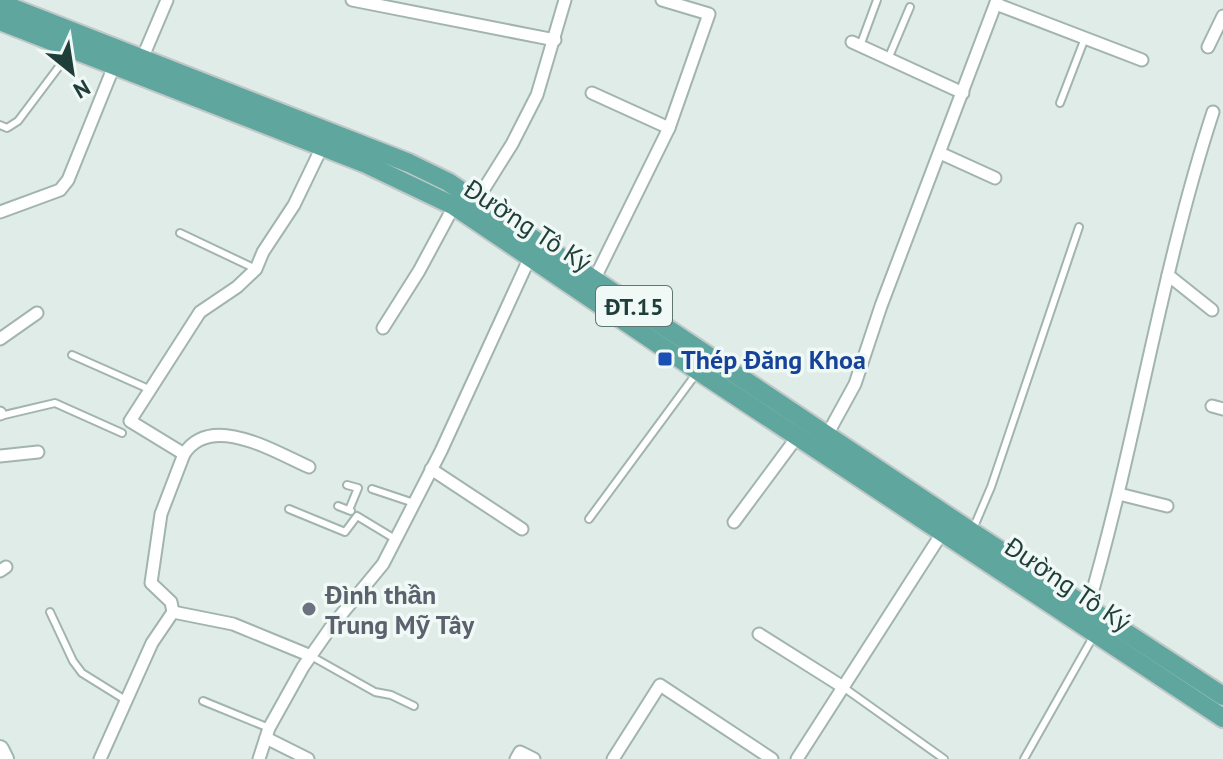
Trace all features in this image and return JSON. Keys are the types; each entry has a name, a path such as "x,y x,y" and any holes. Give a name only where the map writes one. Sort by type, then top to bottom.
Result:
{"main road":[{"name":"Đường Tô Ký","path":"0,3 409,163 477,200 534,249"},
{"name":"Đường Tô Ký","path":"0,21 408,182 534,249 827,435 1223,696"},
{"name":"Đường Tô Ký","path":"590,287 698,371 1223,718"},
{"path":"0,749 5,759"}],"street":[{"path":"142,59 167,0"},
{"path":"352,0 555,40"},
{"path":"477,200 512,144 537,95 565,0"},
{"path":"590,287 669,128 709,14 662,0"},
{"path":"827,435 855,384 881,306 996,2 1142,60"},
{"path":"1208,47 1223,16"},
{"path":"856,44 963,93"},
{"path":"0,212 60,190 68,180 114,66"},
{"path":"592,93 669,128"},
{"path":"1088,607 1119,494 1190,182 1213,112"},
{"path":"122,433 200,312 237,287 256,269 263,252 294,205 322,147"},
{"path":"940,153 995,178"},
{"path":"383,328 419,271 454,206"},
{"path":"259,759 267,733 311,656 383,564 534,249"},
{"path":"1168,275 1212,310"},
{"path":"0,339 37,313"},
{"path":"130,421 184,454"},
{"path":"100,759 152,643 173,612 171,602 151,583 161,514 184,454 193,441 204,436 243,437 309,467"},
{"path":"734,522 797,437"},
{"path":"0,456 38,452"},
{"path":"431,469 522,529"},
{"path":"1119,494 1167,506"},
{"path":"797,759 942,533"},
{"path":"173,612 233,624 311,656"},
{"path":"759,634 843,687"},
{"path":"613,759 660,685 772,759"},
{"path":"267,733 308,759"},
{"path":"516,759 520,752 534,759"}],"lane":[{"path":"856,44 877,0"},
{"path":"888,59 910,7"},
{"path":"1060,103 1085,38"},
{"path":"0,125 7,128 18,121 72,50"},
{"path":"972,532 991,487 1079,227"},
{"path":"180,233 256,269"},
{"path":"72,355 151,390"},
{"path":"589,519 698,371"},
{"path":"0,414 55,403 122,433"},
{"path":"347,485 358,488 349,510"},
{"path":"372,489 414,503"},
{"path":"338,506 395,539"},
{"path":"289,509 345,532 357,516"},
{"path":"50,612 82,673 127,701"},
{"path":"1024,759 1095,634"},
{"path":"311,656 375,692 391,695 414,706"},
{"path":"843,687 944,759"},
{"path":"203,701 267,733"}],"place":[{"name":"Thép Đăng Khoa","path":"665,359"},
{"name":"Đình thần Trung Mỹ Tây","path":"309,609"}]}
